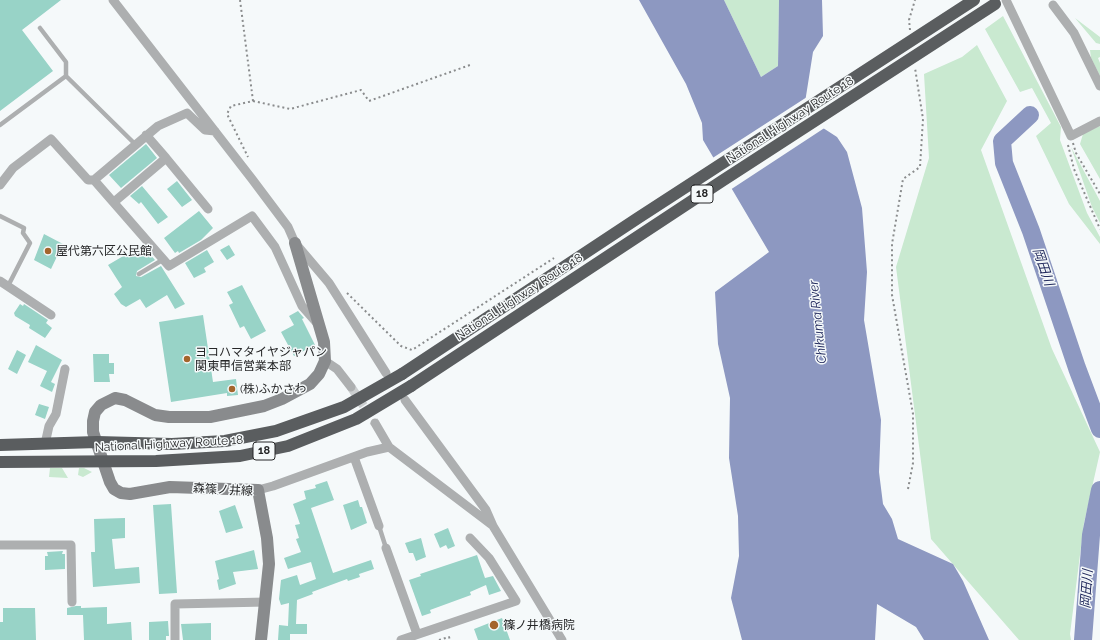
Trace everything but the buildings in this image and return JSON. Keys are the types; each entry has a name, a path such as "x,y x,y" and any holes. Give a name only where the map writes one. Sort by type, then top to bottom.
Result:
{"highway":[{"name":"National Highway Route 18","path":"0,444 97,442 172,444 226,441 276,431 344,407 402,374 974,0"},
{"name":"National Highway Route 18","path":"0,462 104,462 240,456 288,446 356,419 411,386 715,185 1001,1"},
{"path":"0,468 13,462"}],"street":[{"path":"113,0 288,227 295,242 324,342 325,361 337,369 351,387"},
{"path":"1001,1 1071,136 1100,121"},
{"path":"1053,5 1074,33 1100,86"},
{"path":"0,185 13,168 51,140 88,180 94,180 158,126 187,113 205,130 215,131"},
{"path":"146,135 208,208"},
{"path":"114,202 166,158"},
{"path":"94,180 169,266 252,216 275,246 302,306 318,324"},
{"path":"295,242 329,283 386,373"},
{"path":"4,283 51,315"},
{"name":"森篠ノ井線","path":"261,640 269,564 268,538 258,490 170,487 130,494 121,493 114,489 110,482 93,432 95,412 108,401 115,398 125,400 155,415 168,417 210,417 244,411 282,399 299,391 310,384 319,374 325,361"},
{"path":"45,444 49,426 56,414 66,369"},
{"path":"405,400 486,510 493,526 510,551 562,640"},
{"path":"375,423 389,447 493,526"},
{"path":"258,490 354,457 389,447"},
{"path":"354,457 379,526"},
{"path":"401,640 516,601 488,558 470,538"},
{"path":"0,545 71,545 72,602"},
{"path":"386,548 417,634"},
{"path":"175,640 175,604 266,602"}],"lane":[{"path":"40,28 66,62 66,76 135,144"},
{"path":"0,125 66,76"},
{"path":"0,216 24,228 22,233 30,243 4,283"},
{"path":"139,274 164,259"},
{"path":"379,526 386,548"}],"path":[{"path":"240,0 253,101"},
{"path":"910,34 909,20 915,0"},
{"path":"908,489 913,463 913,414 892,295 892,244 903,179 920,167 924,119 914,63"},
{"path":"250,162 227,114 231,106 253,101 290,109 361,90 369,101 470,65"},
{"path":"1071,136 1076,153 1100,194"},
{"path":"1071,136 1067,149 1093,216 1100,229"},
{"path":"346,292 401,346 412,350 554,258"},
{"path":"439,640 449,636 450,640"}],"green space":[{"path":"724,0 779,0 778,66 761,77"},
{"path":"1003,16 1061,127 1060,140 1087,213 1100,237 1100,244 1069,204 1036,136 1051,123 1032,88 1020,92 985,29"},
{"path":"1075,18 1100,37 1100,44 1096,43"},
{"path":"977,45 1007,101 981,150 1052,349 1100,452 1084,523 1070,634 1071,640 1019,640 931,539 896,267 929,158 924,74 962,57"},
{"path":"1090,50 1100,50 1100,57 1098,58 1100,63 1100,76 1091,58"},
{"path":"1100,126 1100,179 1080,144 1083,134"},
{"path":"1071,147 1100,201 1100,223 1092,207"},
{"path":"50,468 62,468 68,478 49,477"},
{"path":"79,468 84,468 92,472 83,477 78,475"}],"water":[{"name":"Chikuma River","path":"639,0 724,0 761,77 778,66 779,0 822,0 823,36 813,52 803,115 837,137 847,152 862,208 867,272 864,320 881,420 879,472 883,504 892,519 898,539 953,564 963,581 989,640 924,640 916,627 877,604 875,640 742,640 731,598 739,556 738,516 729,458 730,398 718,344 715,292 769,252 703,140 702,123 686,84"}],"pier":[{"path":"807,97 805,114 826,127 730,190 711,159"}],"waterway":[{"name":"岡田川","path":"1030,115 1002,141 1004,163 1031,231 1077,368 1100,429"},
{"name":"岡田川","path":"1083,640 1091,535 1100,490"}],"tunnel":[{"path":"351,387 375,423"}],"place":[{"name":"屋代第六区公民館","path":"48,251"},
{"name":"ヨコハマタイヤジャパン 関東甲信営業本部","path":"187,359"},
{"name":"(株)ふかさわ","path":"232,389"},
{"name":"篠ノ井橋病院","path":"494,625"}]}
